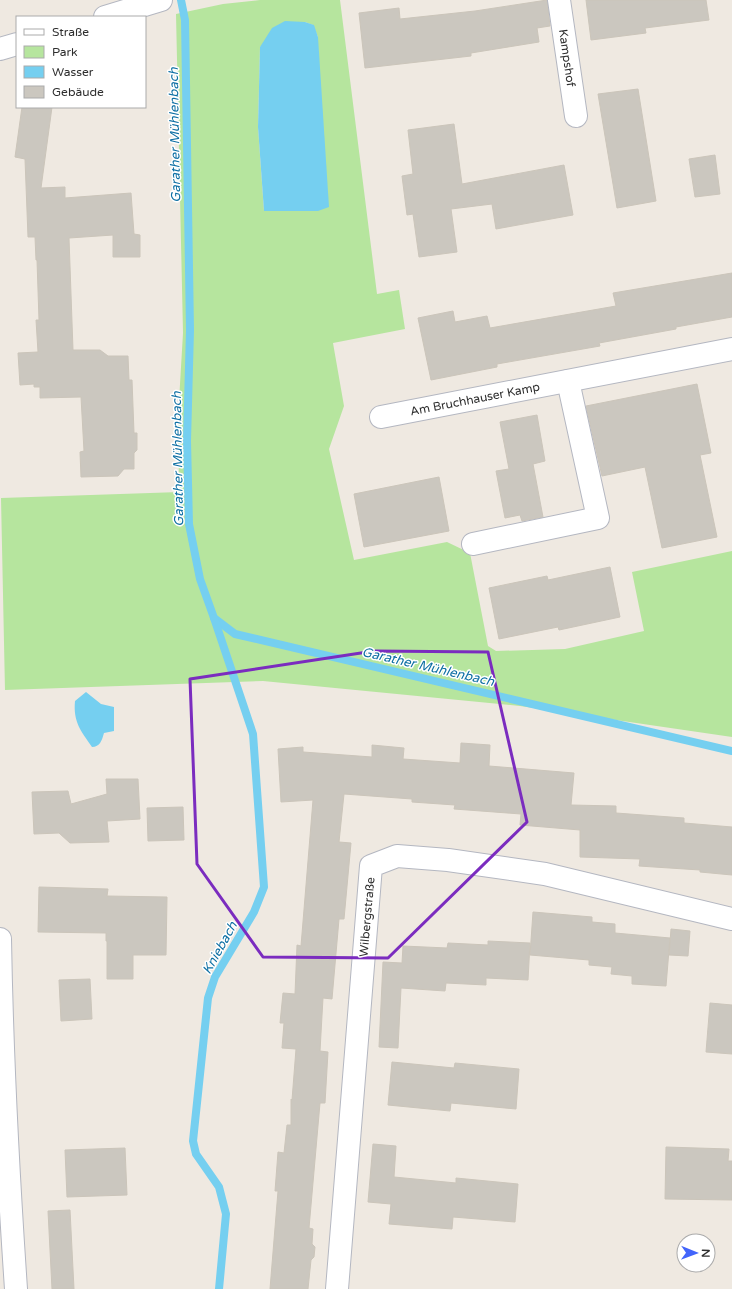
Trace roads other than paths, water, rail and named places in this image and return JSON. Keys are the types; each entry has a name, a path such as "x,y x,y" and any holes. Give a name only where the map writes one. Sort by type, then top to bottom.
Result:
{"street":[{"path":"108,16 161,0"},
{"name":"Kampshof","path":"559,0 576,116"},
{"path":"0,49 16,44"},
{"name":"Am Bruchhauser Kamp","path":"381,417 732,349"},
{"path":"474,544 598,518 568,381"},
{"name":"Wilbergstraße","path":"336,1289 371,866 398,856 448,860 545,874 732,919"},
{"path":"0,939 1,1013 16,1289"}],"water":[{"path":"285,21 305,22 314,25 318,37 329,207 318,211 264,211 258,127 260,47 272,28"},
{"path":"86,692 101,704 114,707 114,731 104,733 100,743 95,747 92,747 81,731 75,715 75,701"}],"waterway":[{"name":"Garather Mühlenbach","path":"181,0 185,20 190,330 187,441 189,524 200,579 214,618 235,634 732,751"},
{"name":"Kniebach","path":"214,618 253,734 264,887 254,912 215,977 208,998 193,1141 196,1154 219,1187 226,1214 219,1289"}]}
